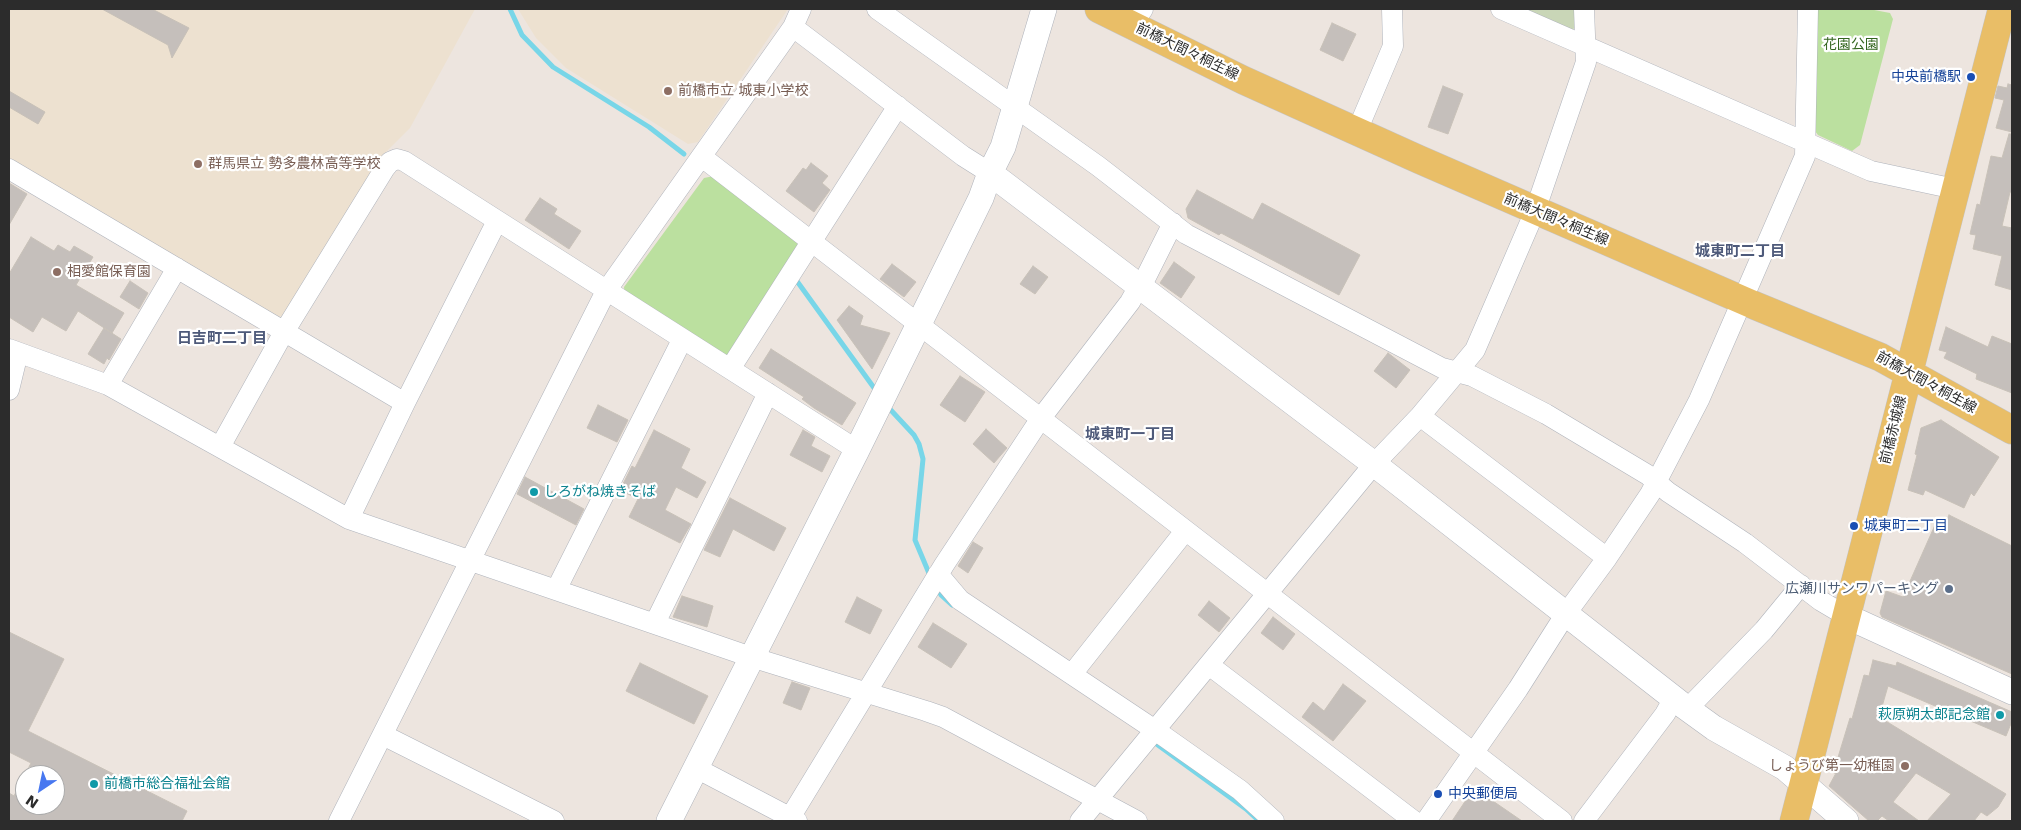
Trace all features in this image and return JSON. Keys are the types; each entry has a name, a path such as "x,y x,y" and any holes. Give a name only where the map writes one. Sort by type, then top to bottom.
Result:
{"main road":[{"name":"前橋大間々桐生線","path":"1099,9 1137,16 1243,80 1535,211 1880,357 2012,430"},
{"name":"前橋赤城線","path":"1794,821 1848,617 1908,373 2002,9"}],"street":[{"path":"877,9 1015,107 1186,234 1442,368 1472,376 1546,414 1657,482 1821,601 1848,617 2012,692"},
{"path":"669,821 857,450 981,198 990,173 1003,147 1044,9"},
{"path":"1357,131 1393,46 1392,9"},
{"path":"1501,9 1871,171 1955,189"},
{"path":"1080,821 1266,594 1318,535 1374,464 1420,416 1475,350 1535,211 1586,62 1584,9"},
{"path":"1426,821 1518,689 1565,615 1607,558 1657,482 1699,400 1805,156 1808,9"},
{"path":"339,821 606,291 702,157 797,18 898,106 963,156 990,173 1374,464 1679,703 1718,731 1785,768 1846,821"},
{"path":"730,369 898,106"},
{"path":"702,157 1562,821"},
{"path":"220,447 284,332 390,162 397,159 404,161 857,450"},
{"path":"9,169 404,403"},
{"path":"349,519 404,403 497,221"},
{"path":"696,768 791,820 934,581 1041,418 1130,302 1146,277 1173,223"},
{"path":"108,385 177,268"},
{"path":"556,590 682,340"},
{"path":"9,390 14,351 108,385 349,519 751,657 943,717 1137,821"},
{"path":"655,624 768,393"},
{"path":"1420,416 1607,558"},
{"path":"1072,674 1185,531"},
{"path":"934,581 1072,674 1149,737 1240,790 1274,821"},
{"path":"1584,821 1665,714 1679,703 1694,702 1764,630 1801,585"},
{"path":"1209,665 1414,821"},
{"path":"383,735 553,821"}],"shaded area":[{"name":"群馬県立 勢多農林高等学校","path":"9,9 475,9 410,128 385,153 285,316 276,317 9,158"},
{"name":"前橋市立 城東小学校","path":"518,9 788,9 698,142 688,144 566,68 536,38"}],"green space":[{"path":"1518,9 1577,9 1577,27 1569,31"},
{"name":"花園公園","path":"1816,9 1869,9 1890,13 1893,19 1860,145 1852,151 1818,135 1815,131"},
{"path":"714,176 798,240 798,247 731,355 722,356 625,297 624,287 704,178"}],"building":[{"path":"102,9 152,9 189,28 172,58 168,45"},
{"path":"1332,23 1356,34 1343,61 1320,50"},
{"path":"2008,84 2012,85 2012,132 1996,128 2004,100 1995,98 1998,86 2007,88"},
{"path":"1443,86 1463,94 1448,134 1428,127"},
{"path":"9,91 45,112 38,124 9,107"},
{"path":"2009,134 2012,134 2012,192 2010,192 2002,226 2012,228 2012,290 1995,285 2002,256 1973,249 1976,235 1970,234 1977,204 1980,205 1991,156 2002,158"},
{"path":"811,163 828,176 822,183 830,190 814,212 786,191 803,168 806,170"},
{"path":"9,183 27,194 9,225"},
{"path":"1197,190 1253,220 1262,203 1360,255 1339,295 1221,233 1219,235 1188,218 1186,209"},
{"path":"540,198 557,209 554,214 581,231 569,249 525,220"},
{"path":"31,237 54,251 58,245 70,252 74,246 93,257 76,285 124,313 112,333 78,311 66,331 42,317 33,332 9,317 9,274"},
{"path":"1174,262 1195,277 1181,298 1160,283"},
{"path":"892,264 916,282 904,297 880,279"},
{"path":"1033,266 1048,277 1035,294 1020,284"},
{"path":"130,281 148,293 139,309 120,297"},
{"path":"849,306 863,316 860,325 890,333 872,369 837,320"},
{"path":"1946,327 1988,347 1992,336 2012,344 2012,393 1976,379 1977,374 1944,358 1947,352 1939,350"},
{"path":"104,328 121,339 109,360 107,358 104,364 88,354"},
{"path":"771,349 856,403 842,425 814,408 802,399 804,397 759,368"},
{"path":"1388,353 1410,370 1396,388 1374,371"},
{"path":"960,376 985,392 965,422 940,405"},
{"path":"598,405 628,420 617,442 587,428"},
{"path":"1941,420 1999,457 1974,496 1971,493 1964,508 1925,490 1923,495 1908,490 1917,455 1915,454 1921,428"},
{"path":"986,429 1007,448 994,463 973,444"},
{"path":"654,430 690,449 681,468 706,482 697,498 676,487 665,510 691,524 680,543 629,517 638,499 620,490 632,466 635,468"},
{"path":"803,430 815,437 811,446 830,456 822,472 790,455"},
{"path":"525,477 584,509 576,525 517,494"},
{"path":"730,498 786,528 774,551 733,529 720,557 704,550"},
{"name":"広瀬川サンワパーキング","path":"1949,515 2012,546 2012,674 1882,617 1880,613 1886,591 1903,597 1935,525 1943,529"},
{"path":"973,542 983,548 968,573 958,566"},
{"path":"682,596 713,606 707,627 673,617"},
{"path":"857,597 882,610 870,634 845,622"},
{"path":"1209,601 1230,618 1219,632 1198,615"},
{"path":"1273,617 1295,634 1283,650 1261,633"},
{"path":"933,623 967,644 951,668 918,647"},
{"path":"9,632 64,659 28,731 187,811 182,821 9,821 9,793 14,796 15,794 15,815 65,815 65,765 30,765 31,763 9,752"},
{"path":"1873,660 1896,666 1897,662 2012,712 2012,721 2006,736 1888,686 1879,717 2006,794 1998,807 1987,816 1981,812 1974,821 1927,821 1951,794 1916,773 1893,802 1919,821 1889,821 1882,816 1877,821 1869,821 1829,786 1836,773 1834,773 1839,754 1850,718 1852,719 1864,675 1869,676"},
{"path":"640,663 708,696 694,724 626,691"},
{"path":"792,682 810,688 801,710 783,703"},
{"path":"1343,684 1366,701 1333,741 1302,717 1313,702 1324,711"},
{"path":"1474,788 1522,821 1452,821"}],"waterway":[{"path":"510,9 522,35 553,67 649,127 684,154"},
{"path":"794,277 877,392"},
{"path":"888,407 914,435 919,444 923,459 915,540 931,578"},
{"path":"937,587 941,595 952,605"},
{"path":"1151,740 1246,809 1259,821"}],"place":[{"name":"中央前橋駅","path":"1971,77"},
{"name":"前橋市立 城東小学校","path":"668,91"},
{"name":"群馬県立 勢多農林高等学校","path":"198,164"},
{"name":"相愛館保育園","path":"57,272"},
{"name":"しろがね焼きそば","path":"534,492"},
{"name":"城東町二丁目","path":"1854,526"},
{"name":"広瀬川サンワパーキング","path":"1949,589"},
{"name":"萩原朔太郎記念館","path":"2000,715"},
{"name":"しょうび第一幼稚園","path":"1905,766"},
{"name":"前橋市総合福祉会館","path":"94,784"},
{"name":"中央郵便局","path":"1438,794"}],"district":[{"name":"城東町二丁目","path":"1740,252"},
{"name":"日吉町二丁目","path":"222,339"},
{"name":"城東町一丁目","path":"1130,435"}]}
